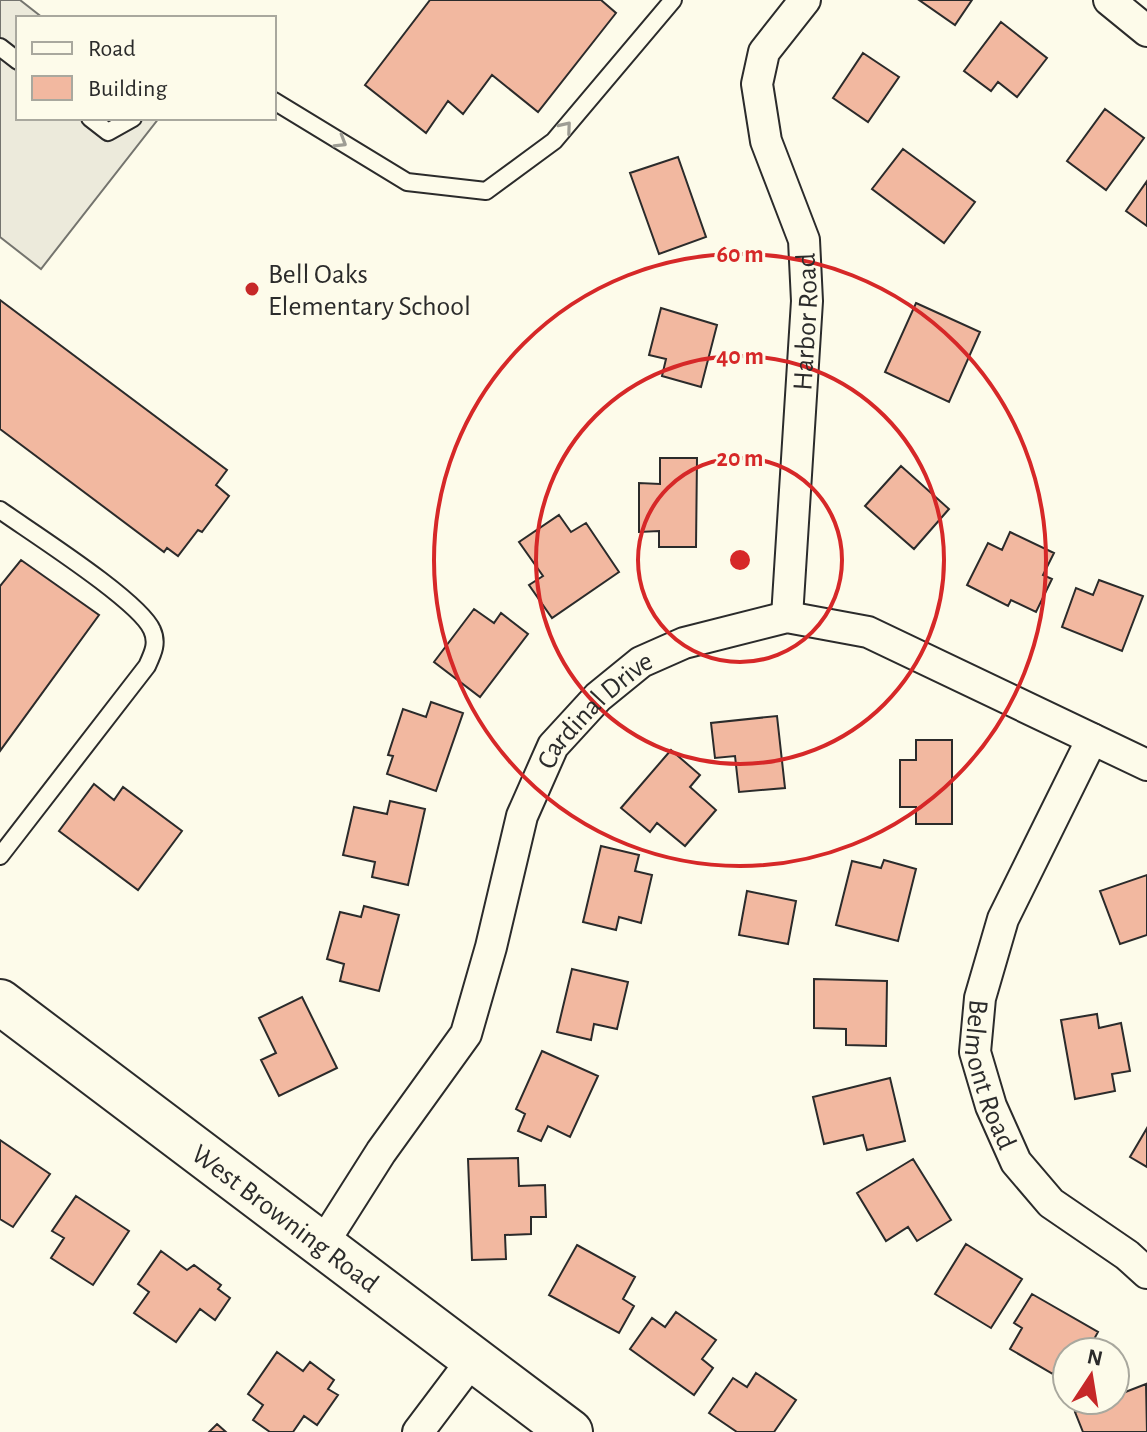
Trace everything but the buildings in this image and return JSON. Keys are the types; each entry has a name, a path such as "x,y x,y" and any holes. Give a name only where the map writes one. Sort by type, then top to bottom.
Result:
{"main road":[{"name":"West Browning Road","path":"0,1002 570,1432"}],"street":[{"name":"Harbor Road","path":"787,617 807,301 804,240 766,141 757,84 764,52 805,0"},
{"path":"1109,0 1147,31"},
{"name":"Cardinal Drive","path":"322,1245 381,1152 466,1034 491,947 522,816 553,746 598,697 641,662 684,643 787,617 868,632 1147,765"},
{"name":"Belmont Road","path":"1092,739 1003,919 980,998 975,1052 991,1106 1016,1162 1051,1203 1127,1255 1147,1273"},
{"path":"418,1432 473,1359"}],"lane":[{"path":"276,102 407,182 486,191 554,141 673,0"},
{"path":"0,47 16,59"},
{"path":"93,120 108,132 129,120"},
{"path":"0,510 118,594 148,621 154,634 155,650 147,666 0,856"}],"shaded area":[{"path":"0,0 20,0 40,16 16,16 16,120 157,120 41,269 0,237"}],"place":[{"name":"Bell Oaks Elementary School","path":"252,289"}]}
